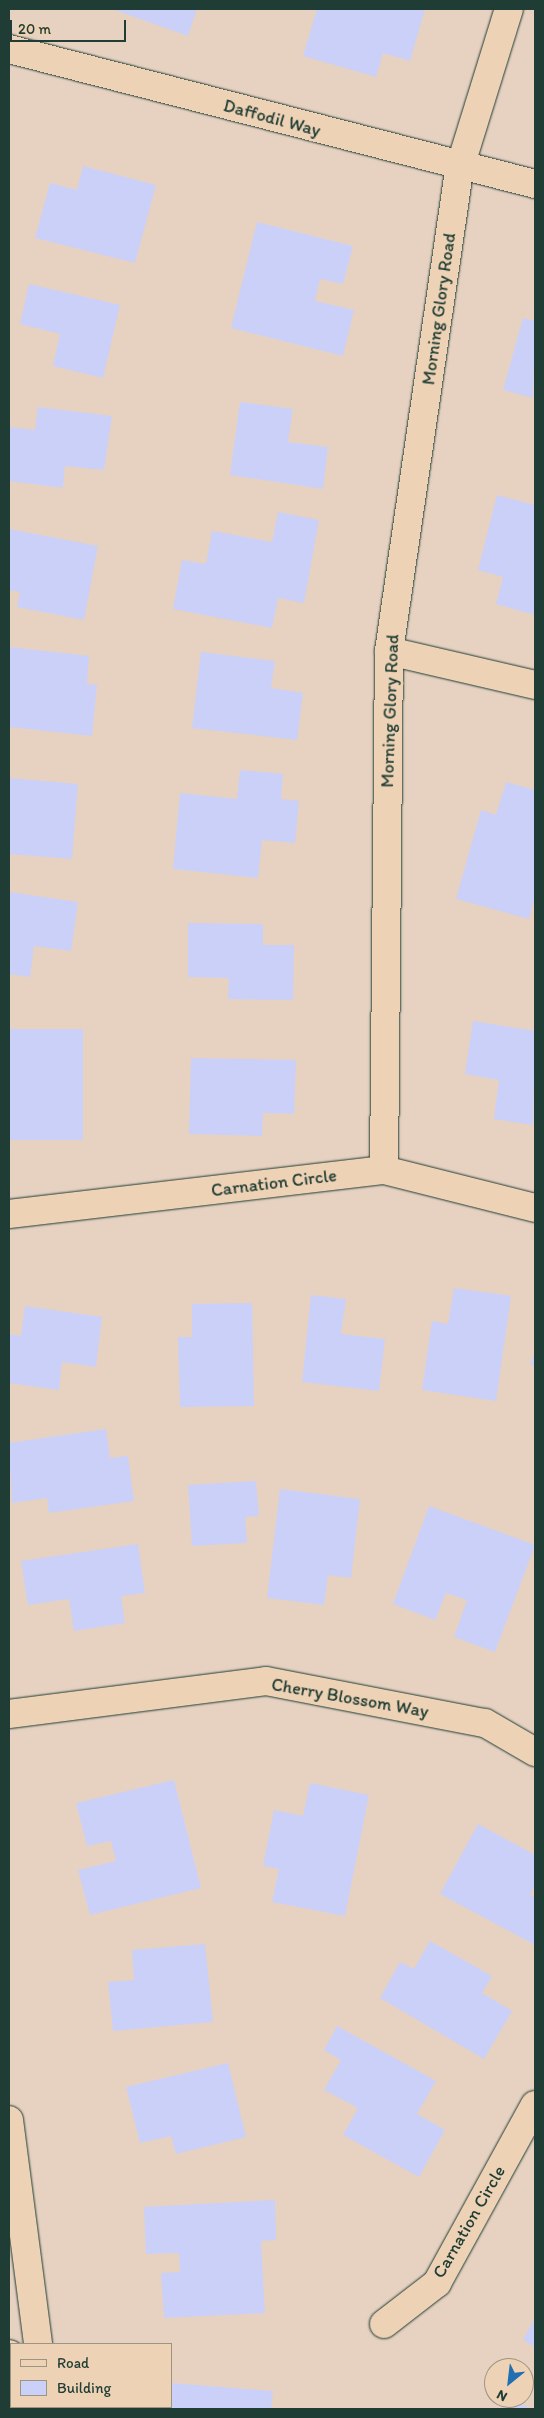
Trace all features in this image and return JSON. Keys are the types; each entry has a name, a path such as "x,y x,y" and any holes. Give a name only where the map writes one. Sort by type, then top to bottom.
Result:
{"street":[{"name":"Morning Glory Road","path":"384,1170 389,651 460,167 509,9"},
{"name":"Daffodil Way","path":"9,50 460,167 535,184"},
{"path":"389,651 535,685"},
{"name":"Carnation Circle","path":"9,1214 384,1170 535,1208"},
{"name":"Cherry Blossom Way","path":"9,1714 266,1681 485,1723 535,1752"},
{"name":"Carnation Circle","path":"384,2324 437,2283 535,2105"},
{"path":"9,2120 38,2343"}],"building":[{"path":"112,9 197,9 188,36"},
{"path":"317,9 425,9 410,61 383,53 376,77 303,56"},
{"path":"83,166 156,185 135,263 35,238 50,183 77,190"},
{"path":"257,222 353,246 343,284 320,279 315,301 354,310 343,356 231,328"},
{"path":"29,284 120,305 103,378 53,366 60,334 20,324"},
{"path":"523,318 535,321 533,398 503,390"},
{"path":"240,402 293,409 288,442 328,447 323,489 230,475"},
{"path":"38,407 112,416 104,470 65,466 63,488 9,481 9,427 35,430"},
{"path":"497,495 535,505 535,615 496,604 503,577 478,570"},
{"path":"278,512 319,520 304,603 278,598 272,628 173,609 182,560 206,564 212,531 272,542"},
{"path":"9,529 98,546 84,620 17,607 20,592 9,590"},
{"path":"9,647 89,656 87,684 97,685 92,736 9,727"},
{"path":"201,652 275,661 271,688 303,693 297,740 192,728"},
{"path":"240,770 283,774 281,799 299,801 295,843 262,840 258,878 173,869 180,793 237,799"},
{"path":"9,778 78,784 72,859 9,854"},
{"path":"506,782 535,790 535,896 529,919 456,899 481,810 496,815"},
{"path":"9,892 78,902 71,951 34,946 30,977 9,974"},
{"path":"188,923 263,924 263,945 294,945 293,1000 228,999 229,978 188,977"},
{"path":"473,1021 535,1031 533,1125 494,1119 499,1080 465,1074"},
{"path":"9,1029 83,1029 83,1140 9,1140"},
{"path":"191,1058 296,1060 294,1114 263,1113 262,1136 189,1134"},
{"path":"454,1288 511,1296 496,1401 422,1390 432,1321 448,1324"},
{"path":"311,1295 346,1299 341,1334 385,1339 379,1391 302,1382"},
{"path":"252,1303 254,1406 180,1407 178,1337 192,1337 192,1304"},
{"path":"25,1306 102,1317 96,1367 62,1362 59,1390 9,1383 9,1334 21,1336"},
{"path":"535,1353 535,1366 530,1364"},
{"path":"106,1429 110,1458 128,1456 134,1501 49,1513 47,1498 12,1503 9,1443"},
{"path":"256,1481 259,1516 245,1517 247,1543 192,1546 188,1485"},
{"path":"280,1489 360,1499 351,1578 328,1575 324,1605 267,1598"},
{"path":"429,1506 535,1545 495,1652 454,1637 467,1600 446,1593 435,1620 393,1604"},
{"path":"138,1544 145,1593 121,1596 125,1623 74,1631 69,1599 28,1605 21,1561"},
{"path":"174,1780 201,1888 90,1915 78,1870 116,1861 111,1841 87,1846 76,1803"},
{"path":"310,1783 369,1795 345,1916 272,1902 279,1869 263,1866 274,1810 303,1816"},
{"path":"478,1824 535,1855 535,1885 530,1895 535,1898 535,1945 440,1894"},
{"path":"430,1941 492,1976 482,1993 512,2011 484,2059 380,1998 400,1962 414,1969"},
{"path":"205,1944 213,2022 113,2031 108,1982 134,1980 132,1950"},
{"path":"337,2026 436,2081 417,2114 445,2130 419,2177 343,2135 358,2108 324,2090 341,2060 324,2050"},
{"path":"228,2063 246,2137 176,2154 171,2136 140,2143 126,2087"},
{"path":"275,2200 276,2240 261,2241 265,2313 164,2318 161,2273 180,2272 179,2253 146,2254 144,2207"},
{"path":"535,2318 535,2347 523,2340"},
{"path":"172,2383 273,2391 271,2409 158,2409 172,2408"},
{"path":"529,2408 531,2409 502,2409"}]}
